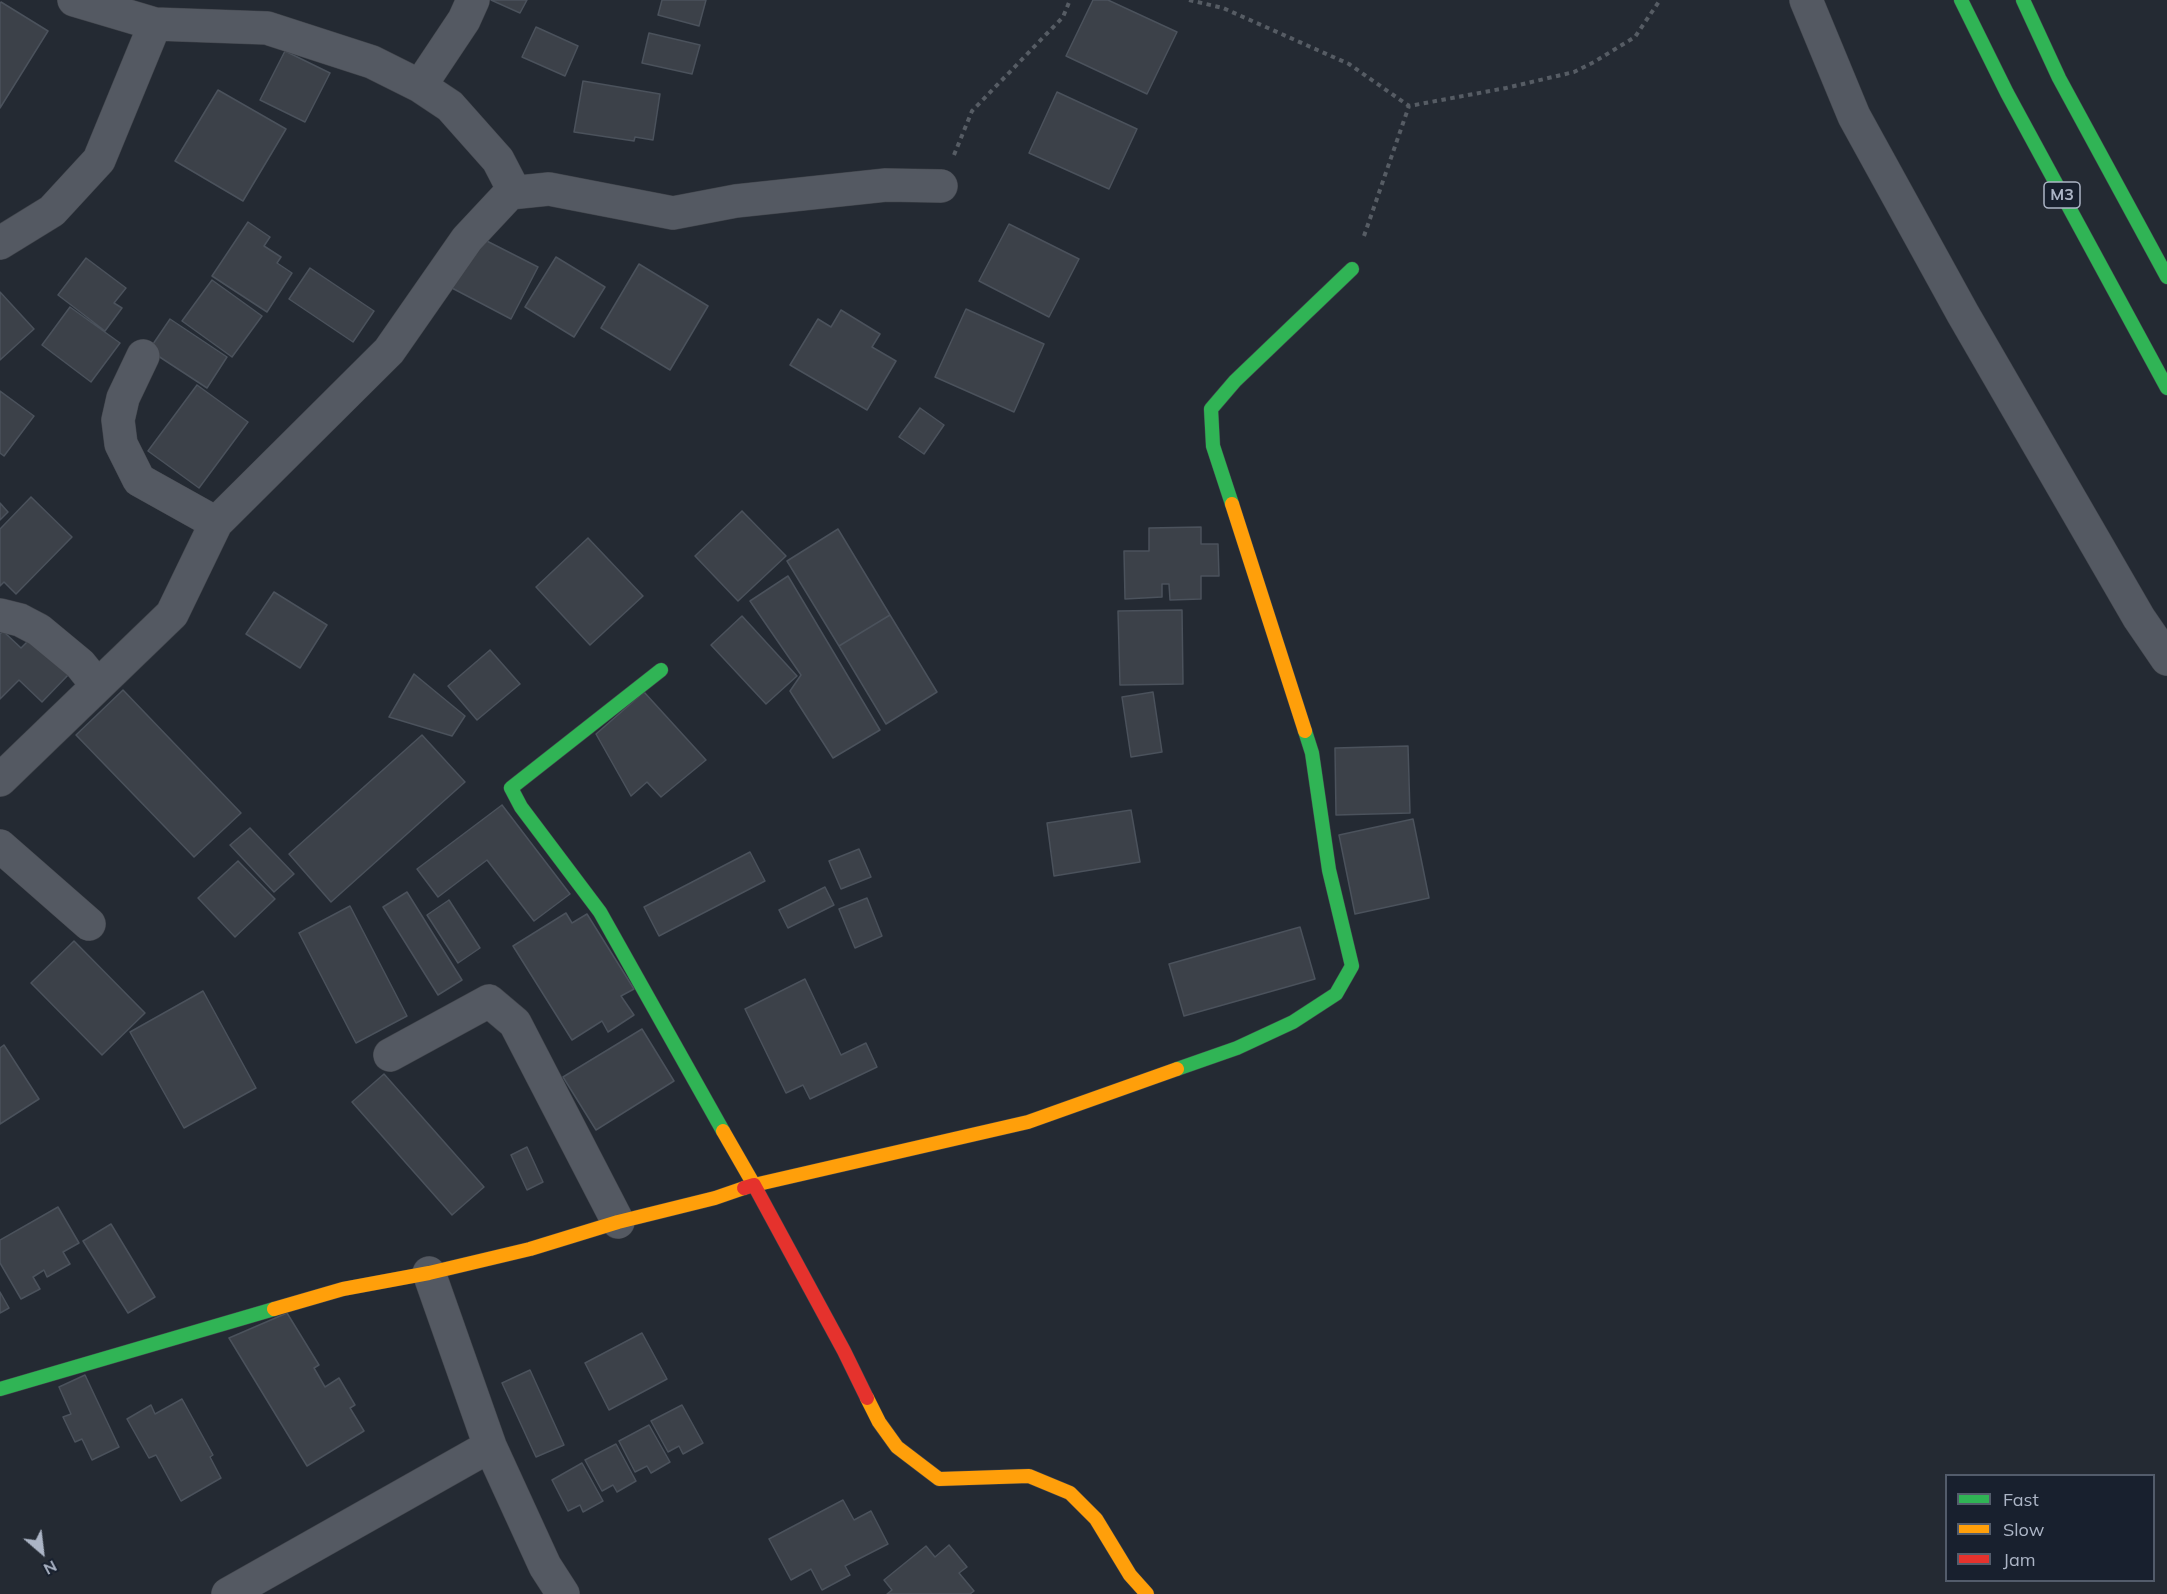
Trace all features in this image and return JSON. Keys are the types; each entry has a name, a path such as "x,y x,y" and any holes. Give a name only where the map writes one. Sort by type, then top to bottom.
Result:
{"main road":[{"name":"M3","path":"1961,0 2007,93 2167,388"},
{"path":"2023,0 2059,78 2167,277"},
{"path":"0,1389 343,1289 429,1273 530,1250 618,1222 715,1198 754,1185 1028,1122 1237,1048 1293,1022 1336,994 1352,966 1329,870 1312,753 1212,446 1211,409 1235,381 1352,269"},
{"path":"661,670 511,788 521,807 600,912 754,1185 844,1351 879,1422 897,1447 939,1479 1029,1476 1070,1493 1096,1519 1130,1575 1147,1594"}],"street":[{"path":"0,780 172,614 216,522 389,351 467,239 510,193 512,187 498,160 450,106 420,86 372,62 267,28 155,24 74,0"},
{"path":"420,86 464,20 473,0"},
{"path":"1806,0 1854,116 1963,314 2139,618 2167,659"},
{"path":"0,243 52,211 99,160 155,24"},
{"path":"510,193 549,189 673,213 736,201 886,186 941,186"},
{"path":"143,356 123,398 118,420 121,444 139,480 216,522"},
{"path":"0,615 20,620 39,630 80,664 98,685"},
{"path":"0,846 89,924"},
{"path":"390,1055 489,1001 514,1023 618,1222"},
{"path":"429,1273 490,1446 545,1566 563,1594"},
{"path":"228,1594 490,1446"}],"path":[{"path":"941,186 972,111 1063,17 1070,0"},
{"path":"1189,0 1223,8 1350,64 1409,106 1574,72 1635,37 1660,0"},
{"path":"1352,269 1409,106"}],"building":[{"path":"491,0 527,0 520,13"},
{"path":"662,0 706,0 699,26 658,15"},
{"path":"1093,0 1108,0 1177,32 1147,94 1066,56"},
{"path":"0,3 48,31 0,108"},
{"path":"536,27 578,46 565,76 522,57"},
{"path":"649,33 700,45 692,74 642,63"},
{"path":"285,51 330,73 305,122 260,100"},
{"path":"583,81 660,94 653,140 635,137 634,141 574,132"},
{"path":"218,90 286,129 243,201 175,161"},
{"path":"1057,92 1137,129 1109,189 1029,153"},
{"path":"248,222 270,237 264,246 281,257 277,263 292,273 267,312 212,276"},
{"path":"1009,224 1079,259 1049,317 979,281"},
{"path":"477,236 538,267 511,319 450,287"},
{"path":"556,257 605,287 574,337 525,307"},
{"path":"86,258 126,288 114,303 122,308 105,331 58,295"},
{"path":"639,264 708,306 670,370 601,328"},
{"path":"310,268 374,311 353,342 289,299"},
{"path":"212,280 262,316 232,357 182,321"},
{"path":"0,292 34,329 0,360"},
{"path":"70,307 120,343 91,382 42,345"},
{"path":"966,309 1044,344 1014,412 935,377"},
{"path":"841,310 880,334 872,347 896,361 867,410 790,365 818,319 831,327"},
{"path":"170,319 227,357 207,388 149,350"},
{"path":"197,385 248,422 199,488 148,451"},
{"path":"0,391 34,416 4,456 0,453"},
{"path":"920,408 944,425 924,454 899,437"},
{"path":"31,497 72,537 16,594 4,582 0,586 0,529"},
{"path":"0,503 8,512 0,520"},
{"path":"742,511 786,556 738,601 695,556"},
{"path":"1201,527 1201,544 1218,544 1219,576 1201,576 1201,599 1170,600 1169,584 1162,584 1162,597 1125,599 1124,551 1149,551 1149,528"},
{"path":"838,529 890,615 839,646 787,561"},
{"path":"588,538 643,596 590,645 536,587"},
{"path":"788,576 880,730 833,758 790,691 801,675 750,601"},
{"path":"274,592 327,625 300,668 246,634"},
{"path":"1182,610 1183,684 1120,685 1118,611"},
{"path":"890,615 937,692 886,724 839,646"},
{"path":"742,616 797,676 766,704 711,645"},
{"path":"3,631 21,648 34,635 71,672 42,702 19,680 0,699 0,634"},
{"path":"490,650 520,684 477,720 448,686"},
{"path":"414,674 465,716 452,736 389,717"},
{"path":"123,690 241,813 194,857 76,735"},
{"path":"644,692 706,760 661,797 647,782 631,796 596,734"},
{"path":"1153,692 1162,752 1131,757 1122,697"},
{"path":"422,735 465,782 331,902 289,854"},
{"path":"1408,746 1410,813 1336,815 1335,748"},
{"path":"502,805 570,894 534,921 487,860 438,897 417,869"},
{"path":"1131,810 1140,862 1054,876 1047,823"},
{"path":"1413,819 1429,898 1355,914 1339,835"},
{"path":"250,828 294,874 274,892 230,845"},
{"path":"859,849 871,877 841,889 829,861"},
{"path":"750,852 765,881 659,936 644,907"},
{"path":"238,861 275,899 235,937 198,898"},
{"path":"825,887 834,905 788,928 779,910"},
{"path":"407,892 462,980 438,995 383,907"},
{"path":"867,898 882,936 855,948 839,909"},
{"path":"449,900 480,948 458,963 427,915"},
{"path":"350,906 407,1016 356,1043 299,933"},
{"path":"566,913 572,923 587,914 634,989 621,996 634,1015 608,1032 602,1021 572,1040 513,946"},
{"path":"1300,927 1315,979 1184,1016 1169,964"},
{"path":"74,941 145,1013 102,1055 31,983"},
{"path":"805,979 841,1055 866,1043 877,1067 810,1099 803,1085 786,1093 745,1009"},
{"path":"203,991 256,1088 184,1128 130,1032"},
{"path":"642,1029 674,1081 596,1130 563,1077"},
{"path":"4,1045 39,1099 0,1124 0,1048"},
{"path":"384,1074 484,1187 452,1215 352,1102"},
{"path":"527,1147 543,1182 527,1190 511,1155"},
{"path":"58,1207 79,1243 63,1252 70,1264 47,1277 44,1270 33,1277 40,1289 21,1299 0,1263 0,1240"},
{"path":"111,1224 155,1297 128,1313 83,1241"},
{"path":"0,1292 9,1308 0,1313"},
{"path":"287,1313 319,1365 314,1368 325,1387 339,1378 355,1405 350,1408 364,1431 307,1466 229,1338"},
{"path":"642,1333 667,1379 609,1410 585,1363"},
{"path":"530,1370 564,1445 536,1457 502,1383"},
{"path":"85,1375 119,1447 92,1460 82,1439 75,1442 63,1417 71,1414 59,1387"},
{"path":"182,1399 213,1455 210,1457 221,1478 181,1501 156,1455 149,1458 127,1419 151,1405 155,1414"},
{"path":"682,1405 703,1443 683,1454 679,1446 668,1452 651,1421"},
{"path":"649,1425 670,1462 651,1473 647,1466 635,1472 619,1441"},
{"path":"616,1444 636,1481 617,1492 613,1485 602,1491 585,1460"},
{"path":"582,1463 603,1501 583,1512 580,1505 568,1511 552,1480"},
{"path":"843,1500 854,1520 871,1511 888,1544 845,1566 850,1575 822,1590 811,1569 791,1580 769,1539"},
{"path":"949,1545 967,1567 959,1573 974,1591 970,1594 887,1594 892,1590 884,1580 926,1546 935,1557"}],"traffic: fast":[{"path":"1961,0 2007,93 2167,388"},
{"path":"2023,0 2059,78 2167,277"},
{"path":"1232,504 1213,446 1211,409 1235,381 1352,269"},
{"path":"661,670 511,788 521,807 600,912 723,1131"},
{"path":"1177,1069 1237,1048 1293,1022 1336,994 1352,966 1329,870 1312,753 1305,731"},
{"path":"0,1389 274,1309"}],"traffic: slow":[{"path":"1232,504 1305,731"},
{"path":"723,1131 754,1185 1028,1122 1177,1069"},
{"path":"274,1309 343,1289 429,1273 530,1249 618,1222 715,1198 744,1188"},
{"path":"867,1398 879,1422 897,1447 939,1479 1029,1476 1070,1493 1096,1519 1130,1575 1147,1594"}],"traffic: jam":[{"path":"744,1188 754,1185 867,1398"}]}
